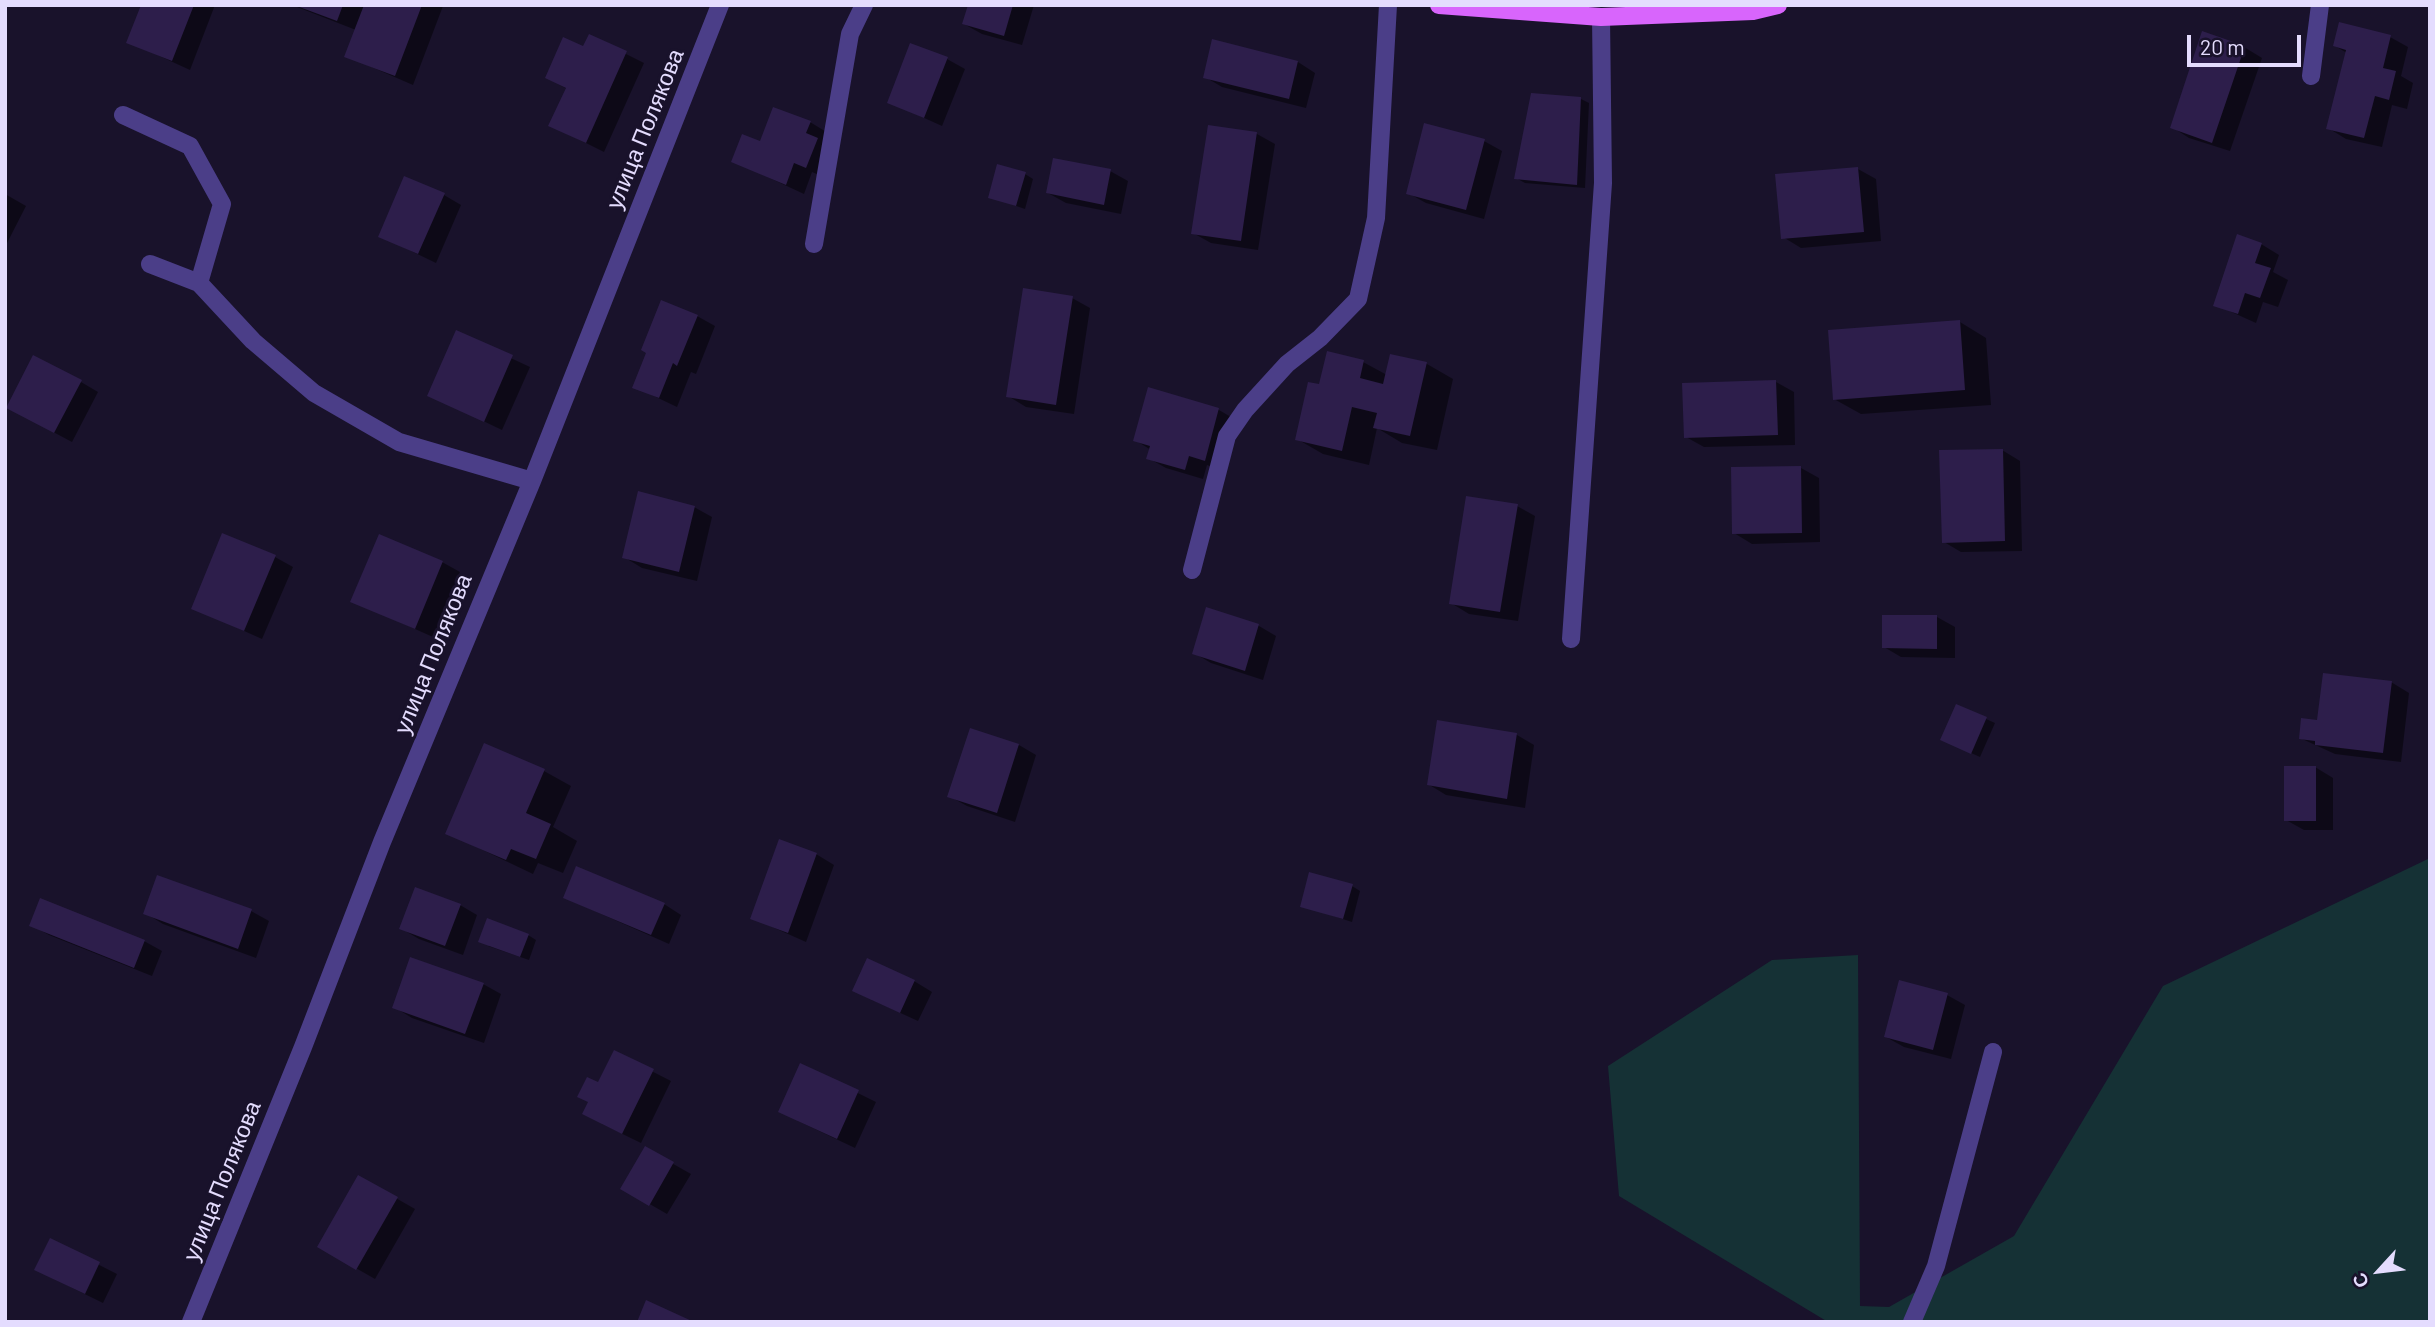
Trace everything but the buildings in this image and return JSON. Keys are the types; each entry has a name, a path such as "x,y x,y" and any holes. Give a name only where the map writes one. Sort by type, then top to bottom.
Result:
{"main road":[{"path":"1439,5 1601,17 1753,11 1778,5"}],"street":[{"name":"улица Полякова","path":"191,1322 303,1047 382,842 532,481 720,5"},
{"path":"814,244 850,34 863,5"},
{"path":"1192,570 1227,436 1245,410 1287,364 1320,338 1358,299 1376,218 1388,5"},
{"path":"2311,76 2320,5"},
{"path":"1571,639 1603,183 1601,17"},
{"path":"123,115 190,146 222,204 199,283"},
{"path":"150,264 199,283 253,341 314,393 399,442 532,481"},
{"path":"1912,1322 1936,1266 1993,1052"}],"green space":[{"path":"2430,858 2430,1322 1828,1322 1619,1196 1608,1066 1772,960 1858,955 1860,1306 1889,1307 2014,1236 2163,986"}]}
